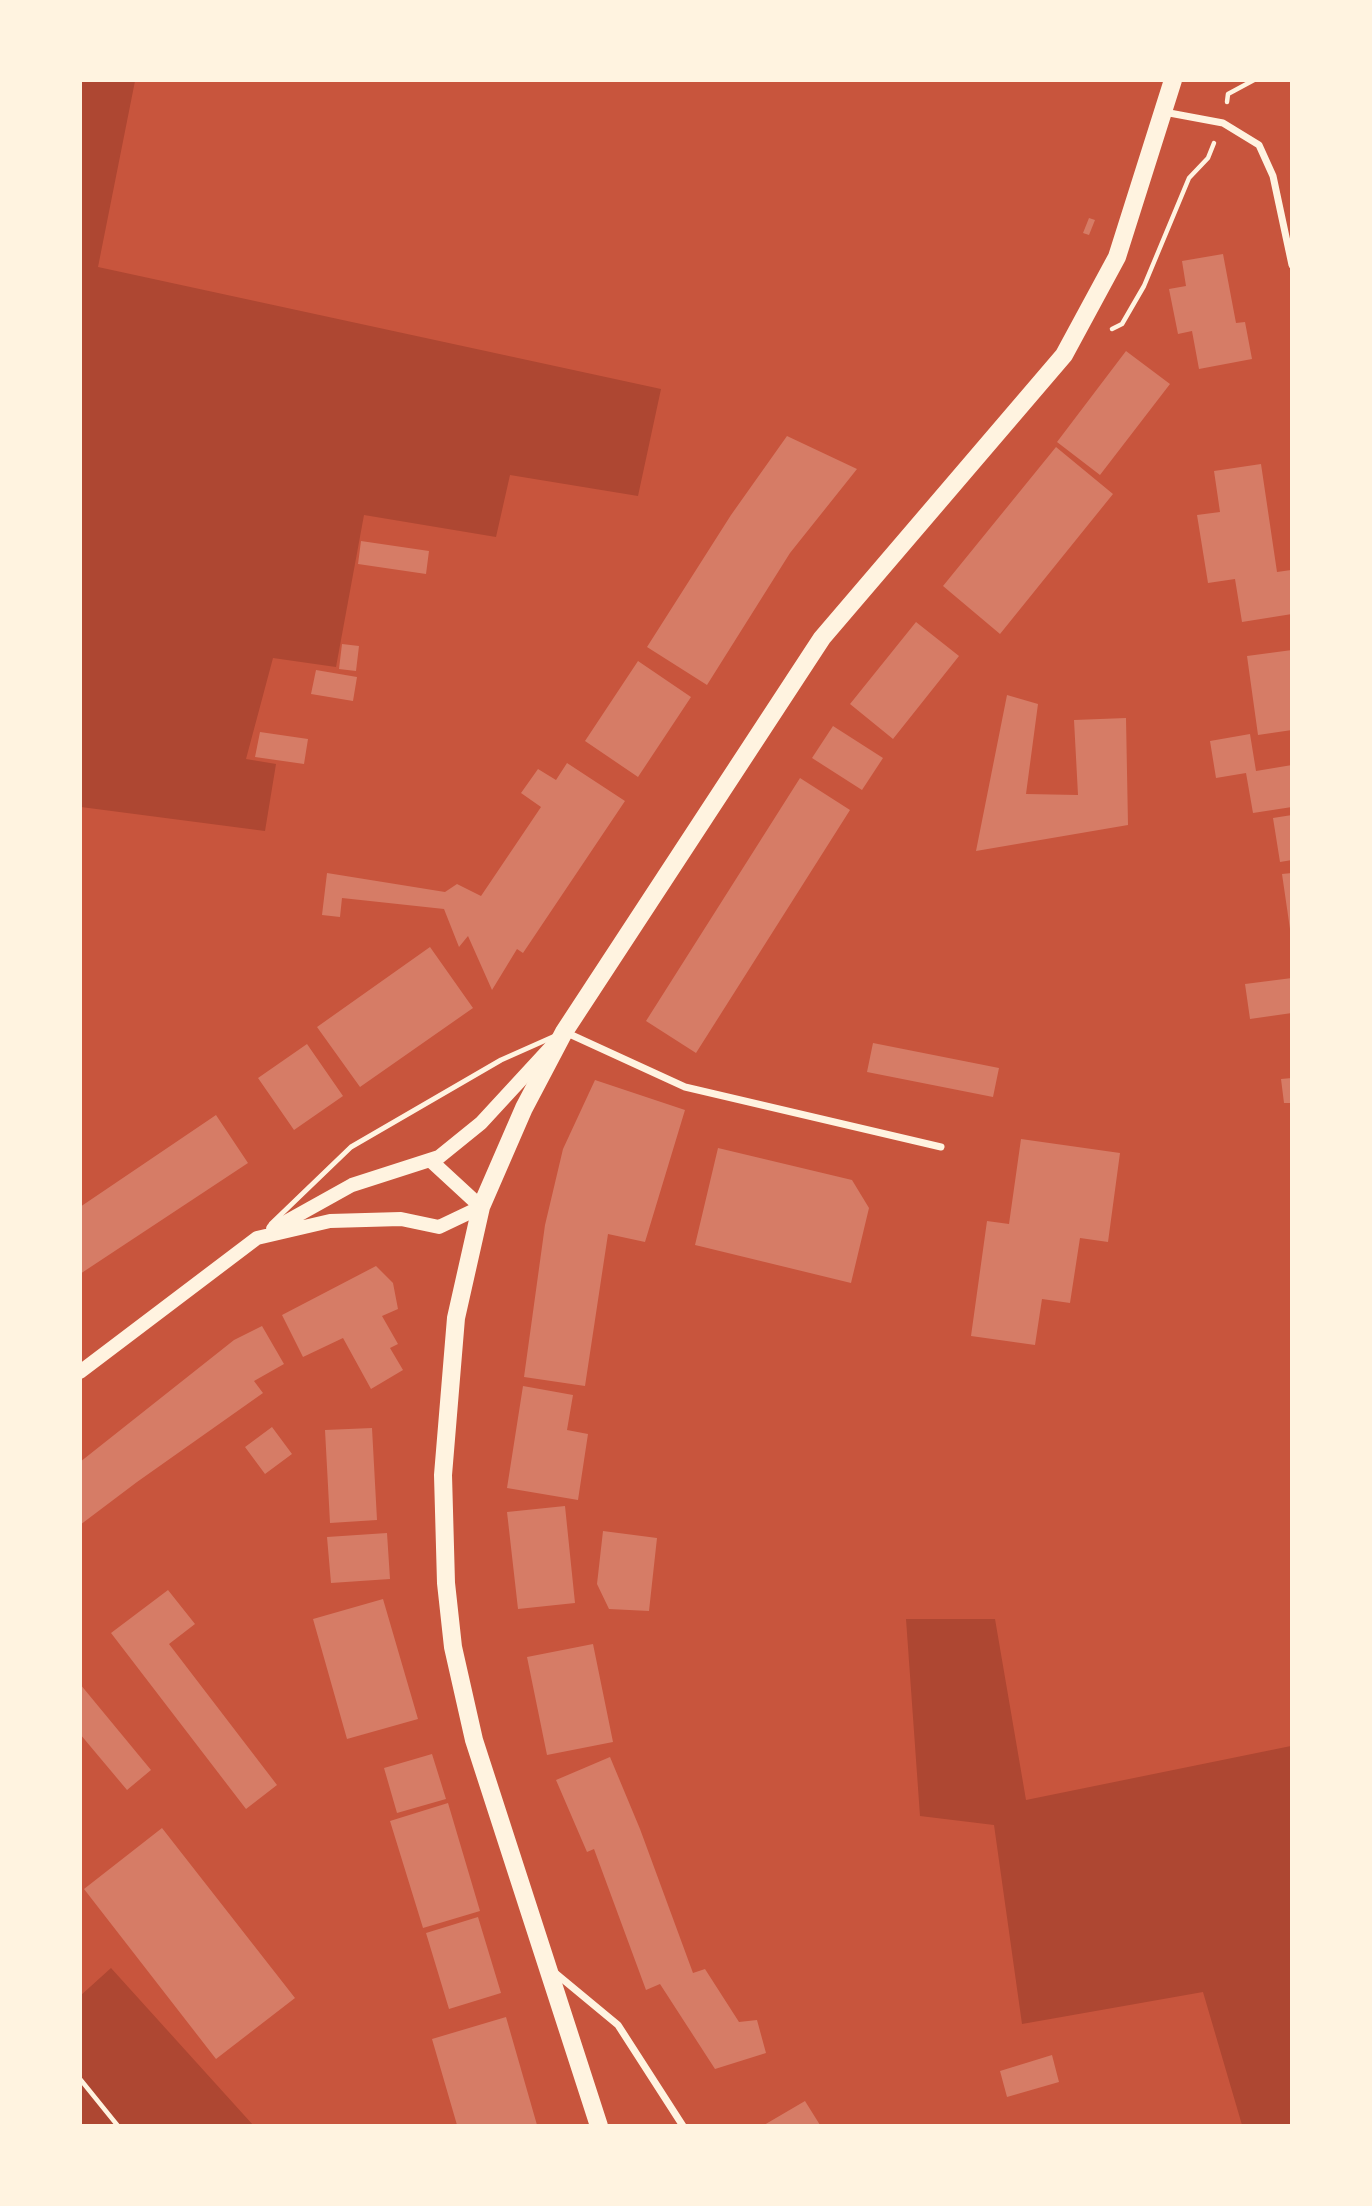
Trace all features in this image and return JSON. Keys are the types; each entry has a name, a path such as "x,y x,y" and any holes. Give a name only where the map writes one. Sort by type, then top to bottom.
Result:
{"main road":[{"path":"599,2126 474,1740 453,1647 446,1583 443,1475 455,1331 481,1207 524,1108 565,1032 822,638 1064,355 1117,257 1173,80"},
{"path":"80,1371 257,1238 352,1185 439,1157 481,1123 565,1032"},
{"path":"430,1160 481,1207"},
{"path":"257,1238 330,1221 401,1220 439,1227 481,1207"}],"street":[{"path":"1164,112 1223,123 1259,145 1273,176 1292,265"},
{"path":"565,1032 685,1087 941,1147"},
{"path":"546,1965 618,2025 682,2126"}],"lane":[{"path":"257,1238 351,1146 501,1060 565,1032"}],"path":[{"path":"1110,330 1122,324 1144,286 1189,178 1208,158 1223,123 1228,94 1254,80"},
{"path":"80,2079 118,2126"}],"shaded area":[{"path":"81,80 135,81 98,267 661,389 638,496 510,475 496,537 364,515 336,667 273,658 246,759 276,764 265,831 81,807"},
{"path":"906,1619 995,1619 1026,1800 1291,1746 1291,2125 1242,2125 1203,1992 1022,2024 994,1825 920,1816"},
{"path":"111,1968 253,2125 81,2125 80,1996"}],"building":[{"path":"1089,218 1095,220 1089,235 1083,233"},
{"path":"1223,254 1236,323 1245,322 1252,359 1199,369 1192,331 1178,334 1169,289 1186,286 1182,261"},
{"path":"1126,351 1170,384 1100,475 1057,442"},
{"path":"787,436 857,469 790,553 707,685 647,647 731,515"},
{"path":"1056,447 1113,494 1000,634 943,586"},
{"path":"1261,464 1277,572 1291,570 1292,614 1242,622 1235,579 1208,583 1197,515 1220,512 1214,471"},
{"path":"361,541 429,551 426,574 358,564"},
{"path":"916,622 959,656 893,739 850,704"},
{"path":"342,644 359,646 356,671 339,669"},
{"path":"1292,650 1292,730 1258,735 1247,656"},
{"path":"638,661 691,697 638,777 585,741"},
{"path":"316,670 357,677 353,701 311,694"},
{"path":"1007,695 1038,704 1026,794 1078,795 1074,720 1126,718 1128,825 976,851"},
{"path":"833,726 883,758 862,790 812,758"},
{"path":"260,732 308,739 304,764 255,757"},
{"path":"1250,734 1256,771 1292,765 1292,807 1253,813 1246,773 1216,778 1210,741"},
{"path":"567,763 625,801 523,953 517,949 492,990 468,936 459,947 444,909 342,898 340,917 322,915 327,873 445,892 457,884 481,896 541,807 521,793 538,769 556,780"},
{"path":"800,778 850,810 696,1053 646,1021"},
{"path":"1292,815 1292,860 1280,862 1273,818"},
{"path":"1292,873 1292,929 1290,929 1282,874"},
{"path":"430,947 473,1008 360,1087 317,1027"},
{"path":"1292,978 1292,1013 1250,1019 1245,984"},
{"path":"873,1043 999,1068 993,1097 867,1072"},
{"path":"307,1044 343,1096 294,1130 258,1078"},
{"path":"1292,1078 1292,1103 1284,1103 1281,1079"},
{"path":"595,1080 685,1110 645,1242 608,1234 585,1386 524,1377 545,1225 563,1149"},
{"path":"216,1115 248,1163 80,1274 80,1207"},
{"path":"1021,1139 1120,1153 1108,1242 1080,1238 1070,1303 1042,1299 1035,1345 971,1336 987,1221 1009,1224"},
{"path":"718,1148 852,1180 869,1208 851,1283 695,1245"},
{"path":"376,1266 393,1283 398,1309 382,1316 398,1344 390,1348 403,1370 371,1389 343,1338 303,1357 282,1315"},
{"path":"262,1326 284,1364 254,1381 263,1393 80,1525 80,1462 234,1340"},
{"path":"523,1386 573,1395 567,1430 588,1434 578,1500 507,1488"},
{"path":"272,1427 292,1454 265,1474 245,1447"},
{"path":"372,1428 377,1520 330,1523 325,1430"},
{"path":"565,1506 575,1603 518,1609 507,1512"},
{"path":"603,1531 657,1538 649,1611 609,1609 597,1584"},
{"path":"387,1533 390,1579 331,1583 327,1537"},
{"path":"168,1590 195,1624 169,1644 277,1785 246,1809 111,1633"},
{"path":"383,1599 418,1719 347,1739 313,1619"},
{"path":"593,1644 613,1742 547,1755 527,1657"},
{"path":"80,1684 151,1770 127,1790 80,1734"},
{"path":"432,1754 446,1799 397,1813 384,1768"},
{"path":"610,1757 640,1829 693,1973 705,1969 739,2022 757,2020 766,2053 715,2069 660,1984 646,1990 594,1849 587,1852 556,1780"},
{"path":"448,1803 480,1911 423,1928 390,1821"},
{"path":"162,1828 295,1998 216,2059 84,1889"},
{"path":"478,1917 501,1993 449,2009 426,1933"},
{"path":"506,2017 537,2125 457,2125 432,2039"},
{"path":"1052,2055 1059,2082 1007,2097 1000,2071"},
{"path":"805,2101 820,2125 764,2125"}]}
